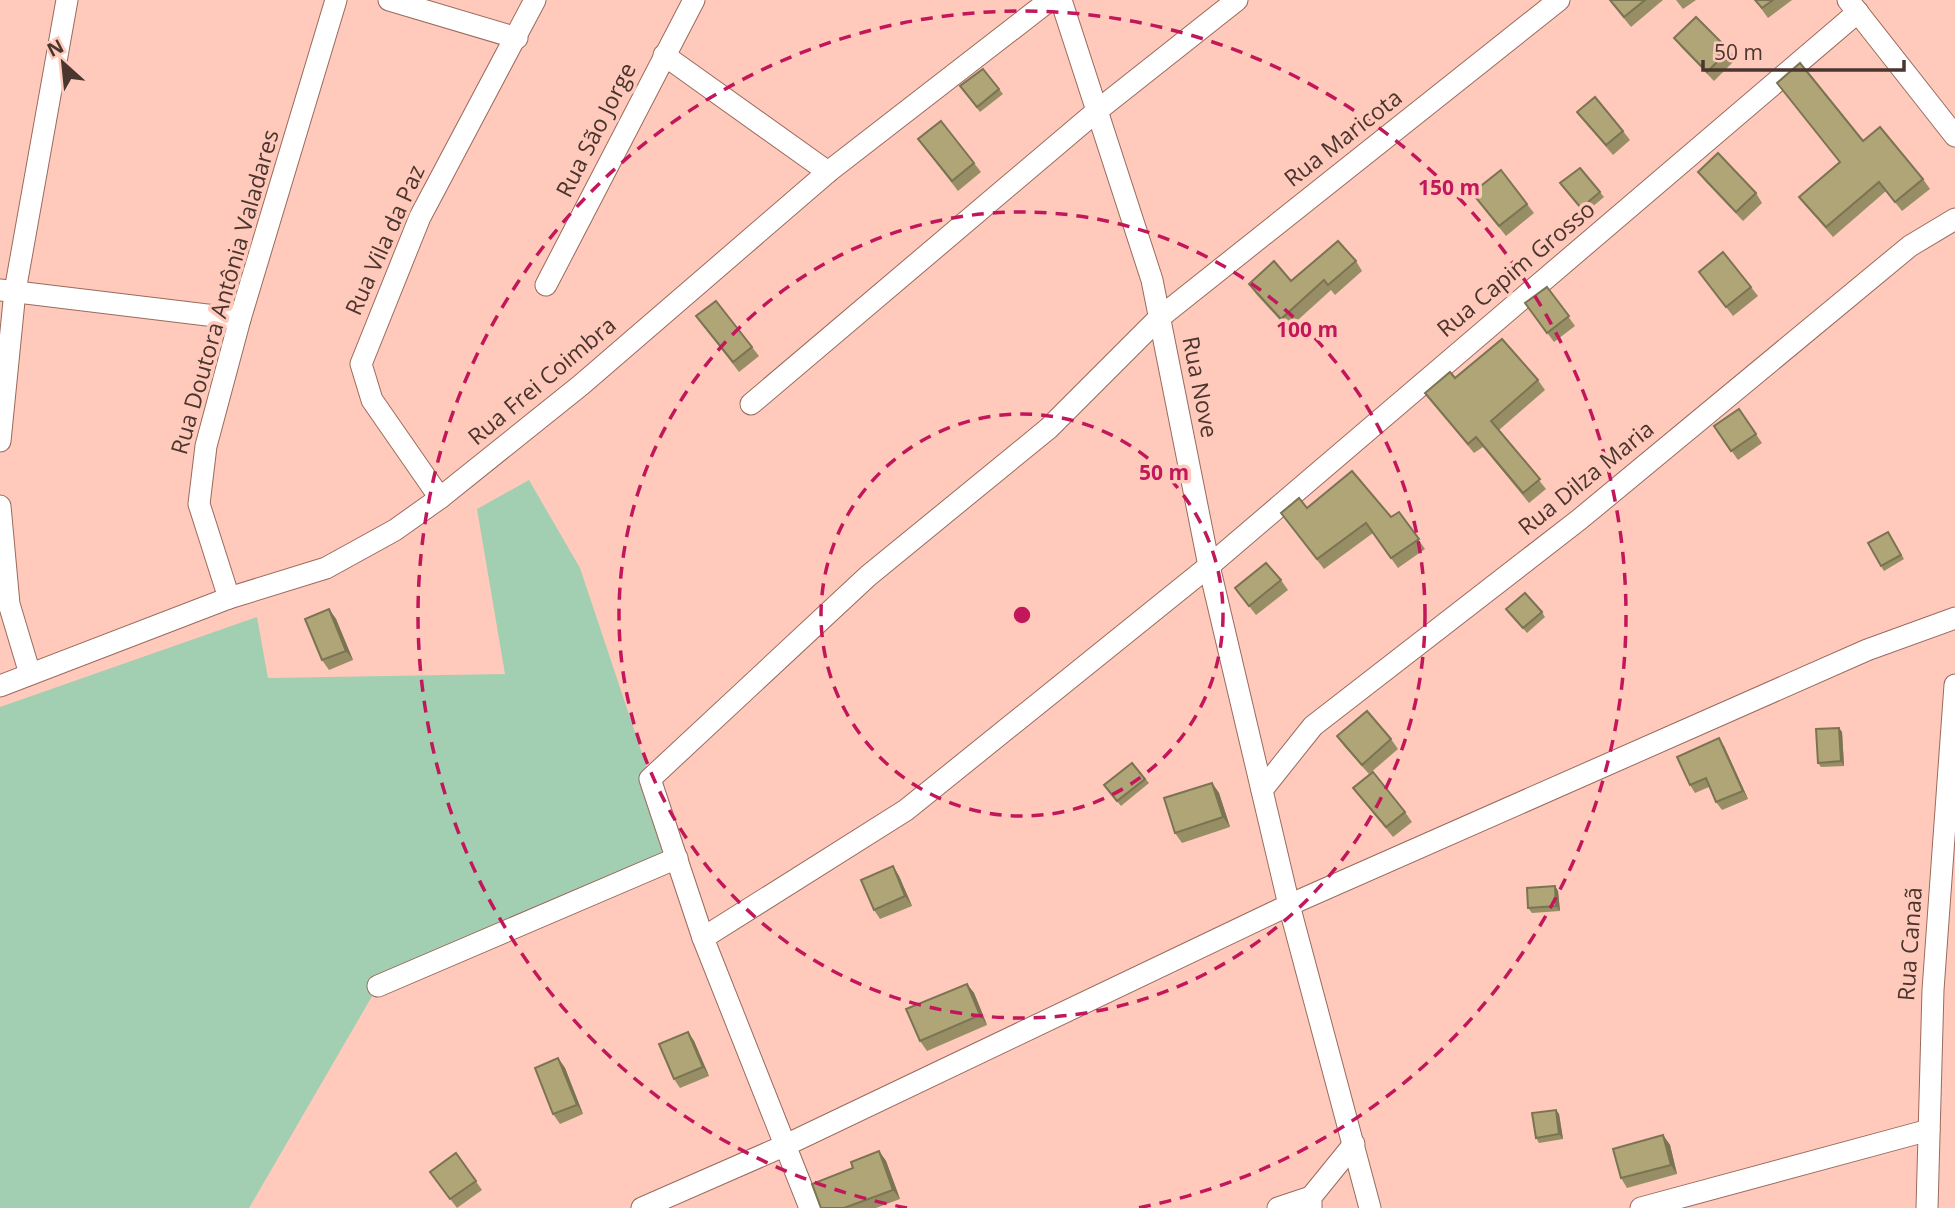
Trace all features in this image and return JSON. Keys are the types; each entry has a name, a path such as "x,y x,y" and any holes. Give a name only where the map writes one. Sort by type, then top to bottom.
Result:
{"street":[{"path":"0,441 7,290 67,0"},
{"name":"Rua Doutora Antônia Valadares","path":"229,598 199,504 206,446 240,319 336,0"},
{"path":"389,0 517,38"},
{"name":"Rua Vila da Paz","path":"440,498 372,400 361,364 420,217 535,0"},
{"name":"Rua São Jorge","path":"546,285 694,0"},
{"name":"Rua Frei Coimbra","path":"0,686 229,598 326,568 395,530 440,498 581,385 828,172 1050,0"},
{"name":"Rua Nove","path":"1061,0 1152,280 1209,566 1289,905 1370,1208"},
{"path":"751,404 1098,110 1237,0"},
{"name":"Rua Maricota","path":"677,858 650,779 868,576 1049,428 1159,318 1559,0"},
{"path":"1853,6 1955,136"},
{"name":"Rua Capim Grosso","path":"704,938 906,810 1209,566 1853,6"},
{"path":"664,55 828,172"},
{"name":"Rua Dilza Maria","path":"1262,790 1313,726 1580,519 1910,246 1955,219"},
{"path":"7,290 240,319"},
{"path":"0,506 9,604 30,674"},
{"path":"642,1208 786,1145 1289,905 1867,650 1955,618"},
{"name":"Rua Canaã","path":"1927,1208 1933,990 1955,685"},
{"path":"379,986 677,858 704,938 810,1208"},
{"path":"1641,1208 1929,1130"},
{"path":"1278,1208 1311,1203 1354,1144"}],"green space":[{"path":"529,480 580,568 677,858 378,986 249,1208 0,1208 0,707 257,617 268,678 505,674 477,509"}],"building":[{"path":"1610,0 1645,0 1624,17"},
{"path":"1755,0 1773,0 1762,8"},
{"path":"1696,17 1729,50 1707,72 1674,38"},
{"path":"1800,63 1863,141 1880,127 1923,179 1895,202 1879,182 1826,227 1799,197 1840,162 1777,83"},
{"path":"983,69 999,89 977,107 960,86"},
{"path":"1595,97 1623,131 1606,145 1577,112"},
{"path":"941,121 974,163 952,181 918,139"},
{"path":"1718,153 1756,193 1736,212 1698,172"},
{"path":"1580,168 1600,192 1581,208 1560,183"},
{"path":"1501,170 1527,204 1499,226 1472,193"},
{"path":"1338,241 1356,261 1328,285 1324,280 1281,319 1249,284 1274,261 1291,281"},
{"path":"1723,252 1751,287 1726,307 1699,272"},
{"path":"1547,287 1569,316 1547,333 1525,303"},
{"path":"716,301 752,347 733,362 696,316"},
{"path":"1502,339 1538,380 1491,421 1540,479 1523,493 1476,437 1468,444 1425,393 1450,372 1455,378"},
{"path":"1739,409 1756,434 1731,451 1714,426"},
{"path":"1352,471 1391,517 1399,512 1419,539 1391,558 1366,523 1317,559 1281,513 1299,498 1307,508"},
{"path":"1888,532 1901,555 1881,566 1868,543"},
{"path":"1266,563 1281,580 1249,606 1235,588"},
{"path":"1525,593 1542,612 1523,628 1506,609"},
{"path":"329,609 346,651 322,660 305,619"},
{"path":"1367,711 1391,739 1362,765 1337,736"},
{"path":"1839,728 1841,761 1818,763 1816,729"},
{"path":"1719,738 1743,791 1716,802 1706,778 1690,785 1677,757"},
{"path":"1132,763 1145,779 1117,801 1104,785"},
{"path":"1373,772 1405,812 1386,827 1353,788"},
{"path":"1212,783 1223,817 1175,833 1164,798"},
{"path":"893,866 905,896 874,910 861,880"},
{"path":"1555,886 1556,906 1528,908 1527,888"},
{"path":"967,984 980,1015 920,1041 906,1009"},
{"path":"688,1032 703,1067 674,1079 659,1044"},
{"path":"558,1058 577,1105 553,1114 535,1068"},
{"path":"1556,1110 1559,1134 1536,1138 1532,1113"},
{"path":"1663,1135 1671,1165 1621,1178 1613,1149"},
{"path":"879,1151 893,1190 844,1208 821,1208 812,1184 853,1168 851,1162"},
{"path":"456,1153 476,1181 450,1199 430,1172"}]}
